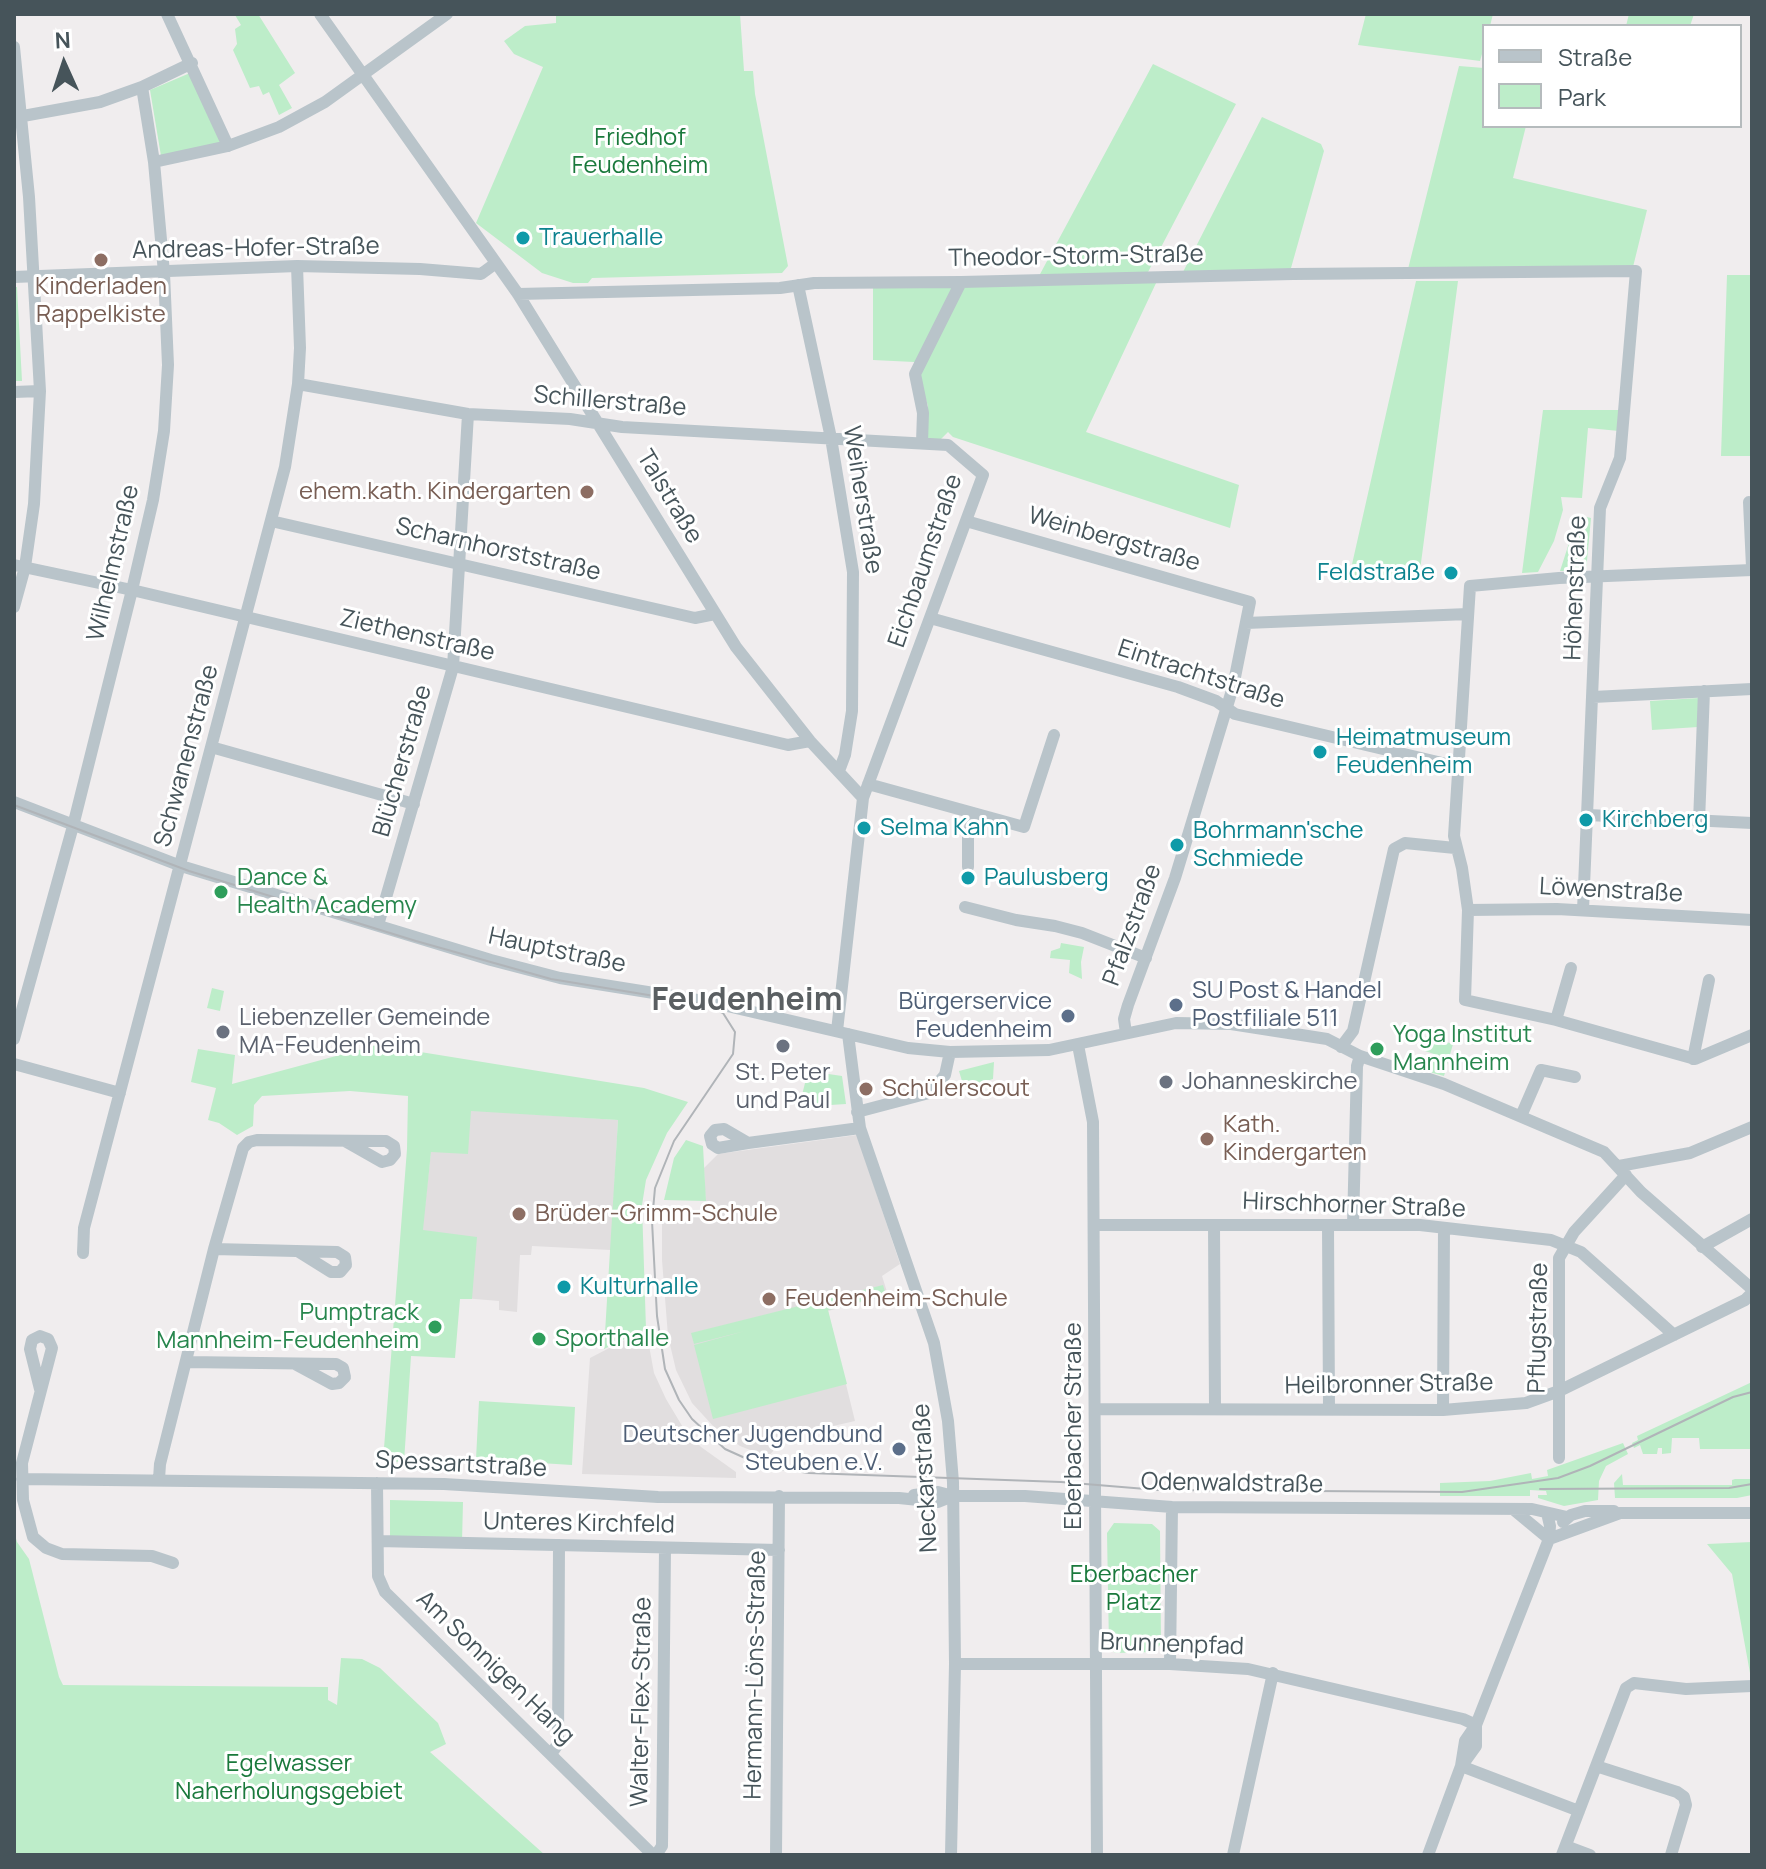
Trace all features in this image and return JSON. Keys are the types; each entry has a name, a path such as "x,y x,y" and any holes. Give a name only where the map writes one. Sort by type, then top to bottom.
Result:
{"street":[{"path":"167,14 228,146"},
{"name":"Talstraße","path":"320,14 518,294 736,647 810,741 863,798"},
{"path":"154,162 228,146 279,127 325,102 447,14"},
{"path":"14,47 23,116 40,391 34,504 19,566 14,607"},
{"path":"23,116 100,102 142,87 192,63"},
{"name":"Wilhelmstraße","path":"14,1039 73,826 132,590 153,500 164,431 168,365 164,273 154,162 142,87"},
{"name":"Andreas-Hofer-Straße","path":"14,277 297,266 481,274 496,263"},
{"name":"Schwanenstraße","path":"83,1253 84,1228 292,433 300,348 297,266"},
{"name":"Theodor-Storm-Straße","path":"518,294 780,288 814,283 1263,274 1636,271"},
{"name":"Höhenstraße","path":"1583,910 1600,508 1620,458 1636,271"},
{"name":"Eichbaumstraße","path":"863,798 983,475 948,445 922,442 923,413 915,374 961,282"},
{"name":"Weiherstraße","path":"798,285 831,438 853,572 852,711 845,755 839,771"},
{"name":"Schillerstraße","path":"298,384 468,414 922,442"},
{"path":"14,392 40,391"},
{"name":"Blücherstraße","path":"378,925 453,667 468,414"},
{"path":"1749,502 1752,568 1470,586 1455,848 1462,868 1468,910 1465,1000 1556,1020 1693,1059 1752,1035"},
{"name":"Scharnhorststraße","path":"271,521 695,618 715,614"},
{"name":"Weinbergstraße","path":"966,521 1250,602"},
{"name":"Ziethenstraße","path":"19,566 788,745 810,741"},
{"name":"Pfalzstraße","path":"1126,1033 1124,1019 1128,1005 1175,878 1233,687 1250,602"},
{"path":"1246,623 1468,614"},
{"name":"Eintrachtstraße","path":"930,618 1178,687 1216,701 1235,714 1459,767"},
{"path":"1593,697 1752,689"},
{"path":"1699,822 1704,691"},
{"path":"868,784 1024,827 1054,735"},
{"path":"211,747 414,804"},
{"path":"843,1032 863,798"},
{"name":"Hauptstraße","path":"14,802 181,866 538,974 710,1002 908,1048 950,1052 1034,1050 1078,1045 1176,1023 1231,1024 1308,1034 1360,1056 1444,1084 1604,1152 1752,1291"},
{"path":"968,867 968,838 973,813"},
{"path":"1588,815 1752,823"},
{"path":"1341,1047 1353,1031 1394,849 1405,843 1455,848"},
{"path":"965,907 1082,933 1146,958"},
{"name":"Löwenstraße","path":"1468,910 1583,910 1752,920"},
{"path":"1556,1020 1571,968"},
{"path":"1693,1059 1709,980"},
{"name":"Neckarstraße","path":"843,1032 860,1128 934,1343 948,1421 953,1496 955,1664 951,1855"},
{"name":"Eberbacher Straße","path":"1078,1045 1093,1122 1097,1855"},
{"path":"857,1112 929,1093 945,1075 950,1052"},
{"path":"1353,1225 1360,1056"},
{"path":"14,1064 120,1093"},
{"path":"1521,1116 1541,1070 1575,1077"},
{"path":"1622,1170 1690,1153 1752,1127"},
{"path":"748,1143 860,1128"},
{"path":"159,1479 160,1464 214,1249 243,1148 249,1142 345,1141"},
{"name":"Pflugstraße","path":"1559,1458 1559,1258 1565,1244 1622,1170"},
{"path":"1702,1247 1752,1219"},
{"name":"Hirschhorner Straße","path":"1095,1225 1353,1225 1444,1228 1551,1240 1581,1252 1674,1335"},
{"path":"1214,1225 1215,1408"},
{"path":"1328,1225 1329,1409"},
{"path":"1443,1410 1444,1228"},
{"path":"214,1249 299,1252"},
{"name":"Heilbronner Straße","path":"1096,1409 1443,1410 1526,1403 1559,1391 1745,1300 1752,1291"},
{"path":"186,1362 295,1364"},
{"path":"40,1389 22,1463 26,1516 33,1537 46,1548 62,1554 152,1556 173,1563"},
{"name":"Spessartstraße","path":"22,1479 467,1485 658,1497 899,1498 938,1492 953,1496"},
{"name":"Am Sonnigen Hang","path":"377,1483 378,1576 385,1592 654,1855"},
{"name":"Hermann-Löns-Straße","path":"776,1855 779,1496"},
{"name":"Odenwaldstraße","path":"953,1496 1025,1496 1172,1507 1532,1509 1567,1517 1585,1511 1606,1510 1620,1513 1752,1513"},
{"path":"1170,1664 1172,1507"},
{"path":"1512,1509 1549,1539"},
{"path":"1428,1855 1461,1766 1476,1746 1476,1725 1549,1539 1547,1513"},
{"name":"Odenwaldstraße","path":"1549,1539 1620,1513"},
{"path":"1549,1539 1567,1517"},
{"name":"Unteres Kirchfeld","path":"378,1541 779,1550"},
{"path":"551,1754 558,1744 559,1545"},
{"name":"Walter-Flex-Straße","path":"654,1855 662,1846 665,1548"},
{"name":"Brunnenpfad","path":"955,1664 1212,1665 1273,1673 1476,1725"},
{"path":"1233,1855 1273,1673"},
{"path":"1590,1855 1564,1850 1626,1688 1634,1683 1686,1689 1752,1686"},
{"path":"1461,1766 1579,1811"},
{"path":"1596,1766 1684,1797 1686,1805 1671,1855"}],"shaded area":[{"name":"Brüder-Grimm-Schule","path":"470,1110 618,1120 611,1250 532,1246 531,1255 520,1255 517,1312 499,1310 499,1301 415,1294 431,1151"},
{"name":"Feudenheim-Schule","path":"857,1135 900,1264 882,1276 888,1295 828,1311 855,1421 785,1437 768,1457 740,1446 714,1427 692,1403 676,1370 668,1336 662,1260 662,1208 706,1210 704,1168 718,1154"},
{"path":"646,1329 654,1373 684,1429 701,1447 736,1472 736,1478 582,1474 590,1358"}],"green space":[{"path":"258,14 295,73 279,85 292,108 279,115 269,92 263,95 259,86 250,88 233,50 237,44 235,29 241,25 235,15"},
{"name":"Friedhof Feudenheim","path":"556,14 740,14 744,71 753,71 788,266 782,273 592,278 588,283 573,283 542,273 476,223 543,67 514,54 504,41 525,26 556,23"},
{"path":"1366,14 1493,14 1490,24 1482,24 1480,61 1358,45"},
{"path":"1629,14 1694,14 1691,24 1626,24"},
{"path":"1153,64 1236,104 1147,274 1039,276"},
{"path":"1459,66 1482,68 1482,128 1526,128 1513,178 1647,210 1633,267 1408,269"},
{"path":"190,73 221,144 161,156 150,90"},
{"path":"1262,117 1321,144 1324,151 1291,268 1286,271 1183,272"},
{"path":"1727,275 1752,275 1752,456 1721,456"},
{"path":"1157,281 1086,432 1239,485 1230,528 953,437 948,432 939,441 930,440 926,436 928,406 914,362 873,360 873,285"},
{"path":"1416,281 1458,281 1419,578 1348,582"},
{"path":"14,287 17,287 22,381 14,381"},
{"path":"1543,410 1622,410 1619,431 1588,428 1582,498 1561,497 1563,510 1554,541 1538,572 1522,573"},
{"path":"1578,515 1591,518 1586,571 1560,571"},
{"path":"1699,698 1698,727 1652,730 1650,701"},
{"path":"1061,943 1084,947 1082,979 1069,973 1070,960 1050,958 1051,951 1060,948"},
{"path":"212,988 224,991 220,1011 207,1008"},
{"path":"1426,1036 1453,1044 1444,1076 1429,1072 1434,1054 1422,1050"},
{"path":"377,1045 644,1088 688,1102 667,1133 646,1180 642,1205 646,1329 604,1349 618,1120 471,1111 468,1154 431,1152 423,1230 477,1237 472,1299 460,1299 455,1358 411,1356 404,1462 383,1461 407,1149 408,1096 350,1091 262,1096 254,1105 253,1126 237,1135 208,1120 216,1088 191,1082 198,1049 235,1055 232,1084"},
{"path":"994,1062 993,1079 964,1088 959,1071"},
{"path":"808,1071 842,1076 846,1104 799,1107"},
{"path":"686,1140 703,1146 706,1201 664,1200 674,1158"},
{"path":"883,1285 886,1295 828,1310 847,1384 713,1419 694,1345 745,1331 694,1344 691,1333"},
{"path":"1752,1382 1752,1449 1700,1449 1699,1438 1672,1438 1671,1453 1662,1454 1662,1448 1658,1448 1657,1454 1643,1454 1640,1445 1634,1448 1632,1443 1638,1440 1637,1436"},
{"path":"479,1401 575,1407 572,1465 476,1459"},
{"path":"1623,1443 1628,1454 1606,1466 1599,1481 1598,1500 1564,1506 1538,1498 1538,1495 1547,1495 1546,1491 1530,1490 1530,1496 1440,1496 1440,1483 1490,1481 1531,1473 1532,1479 1548,1476 1547,1470"},
{"path":"1622,1474 1623,1485 1732,1485 1735,1479 1752,1479 1752,1495 1737,1498 1615,1498 1614,1483"},
{"path":"390,1500 463,1502 462,1542 390,1541"},
{"name":"Eberbacher Platz","path":"1114,1523 1152,1524 1160,1531 1161,1644 1153,1652 1115,1653 1109,1647 1107,1533"},
{"name":"Egelwasser Naherholungsgebiet","path":"14,1531 17,1542 29,1559 63,1685 328,1687 328,1700 337,1705 341,1658 362,1659 380,1668 438,1723 446,1744 430,1752 545,1855 14,1855"},
{"path":"1752,1542 1752,1684 1732,1574 1707,1544"}],"tram line":[{"path":"14,805 189,871 416,941 551,979 703,1004 723,1013 735,1032 733,1054 674,1141 655,1188 652,1221 657,1316 665,1369 679,1400 692,1419 725,1449 765,1467 809,1473 1061,1482 1158,1490 1462,1492 1558,1478 1590,1466 1733,1397 1752,1392"},
{"path":"1540,1489 1729,1488 1752,1484"}],"place":[{"name":"Trauerhalle","path":"523,238"},
{"name":"Kinderladen Rappelkiste","path":"101,260"},
{"name":"ehem.kath. Kindergarten","path":"587,492"},
{"name":"Feldstraße","path":"1451,573"},
{"name":"Heimatmuseum Feudenheim","path":"1320,752"},
{"name":"Kirchberg","path":"1586,820"},
{"name":"Selma Kahn","path":"864,828"},
{"name":"Bohrmann'sche Schmiede","path":"1177,845"},
{"name":"Paulusberg","path":"968,878"},
{"name":"Dance & Health Academy","path":"221,892"},
{"name":"SU Post & Handel Postfiliale 511","path":"1176,1005"},
{"name":"Bürgerservice Feudenheim","path":"1068,1016"},
{"name":"Liebenzeller Gemeinde MA-Feudenheim","path":"223,1032"},
{"name":"St. Peter und Paul","path":"783,1046"},
{"name":"Yoga Institut Mannheim","path":"1377,1049"},
{"name":"Johanneskirche","path":"1166,1082"},
{"name":"Schülerscout","path":"866,1089"},
{"name":"Kath. Kindergarten","path":"1207,1139"},
{"name":"Brüder-Grimm-Schule","path":"519,1214"},
{"name":"Kulturhalle","path":"564,1287"},
{"name":"Feudenheim-Schule","path":"769,1299"},
{"name":"Pumptrack Mannheim-Feudenheim","path":"435,1327"},
{"name":"Sporthalle","path":"539,1339"},
{"name":"Deutscher Jugendbund Steuben e.V.","path":"899,1449"}],"district":[{"name":"Feudenheim","path":"747,1001"}]}
